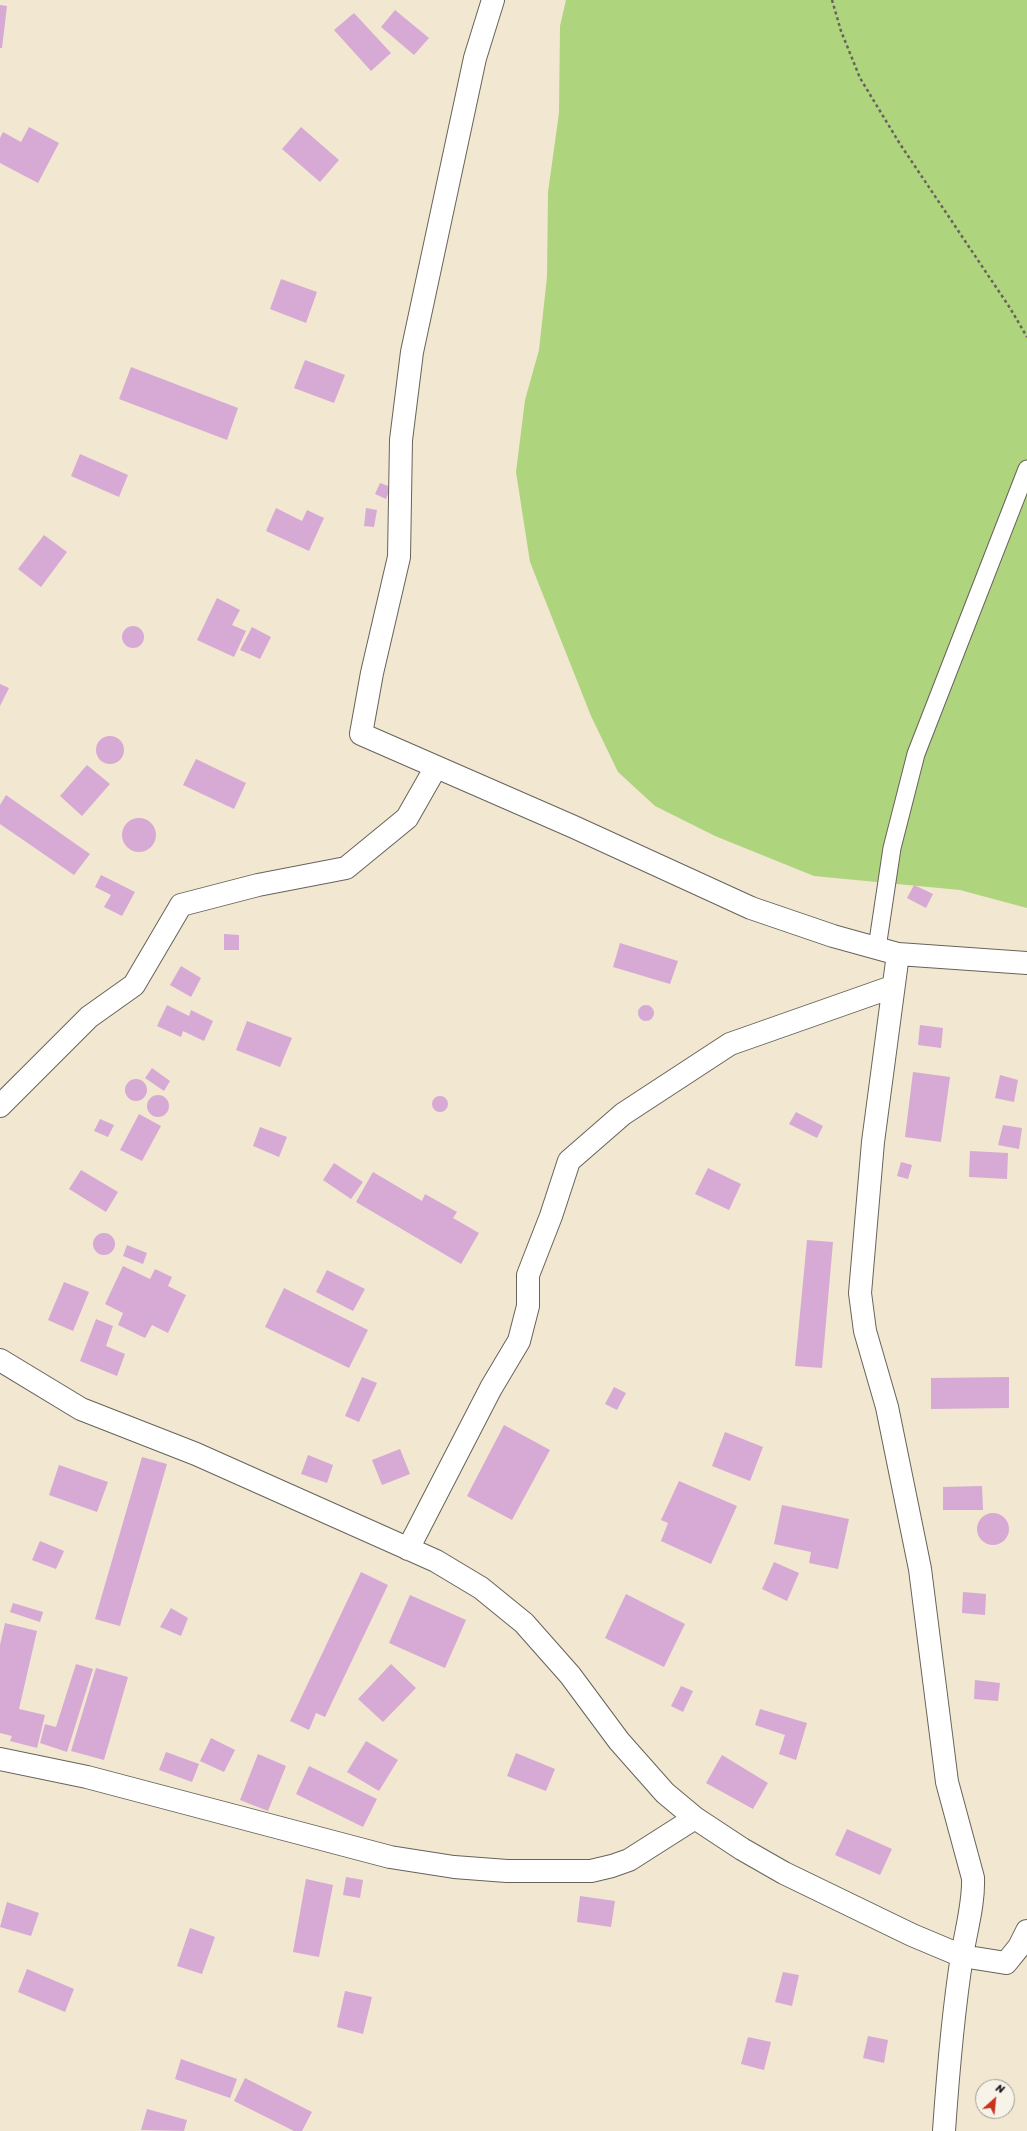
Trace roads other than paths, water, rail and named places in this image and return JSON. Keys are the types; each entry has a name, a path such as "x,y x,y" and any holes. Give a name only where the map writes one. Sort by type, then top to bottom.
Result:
{"street":[{"path":"493,0 475,58 412,352 401,440 399,557 372,673 361,734 574,827 751,908 898,954 1027,964"},
{"path":"0,1106 89,1017 134,985 180,905 258,885 346,868 407,818 436,767"},
{"path":"898,954 892,987 873,1142 860,1293 865,1331 887,1407 920,1568 946,1782 974,1878 974,1894 962,1956 944,2131"},
{"path":"408,1549 491,1388 519,1342 528,1306 528,1275 551,1216 569,1161 622,1114 730,1044 892,987"},
{"path":"0,1360 82,1409 196,1454 408,1549 464,1577 481,1588 524,1623 570,1675 619,1741 665,1793 695,1818 742,1849 784,1873 912,1935 962,1956 1006,1963 1024,1945"},
{"path":"0,1759 88,1777 390,1857 454,1867 507,1871 591,1871 629,1860 695,1818"}],"lane":[{"path":"876,948 892,848 916,754 1027,469"}]}
